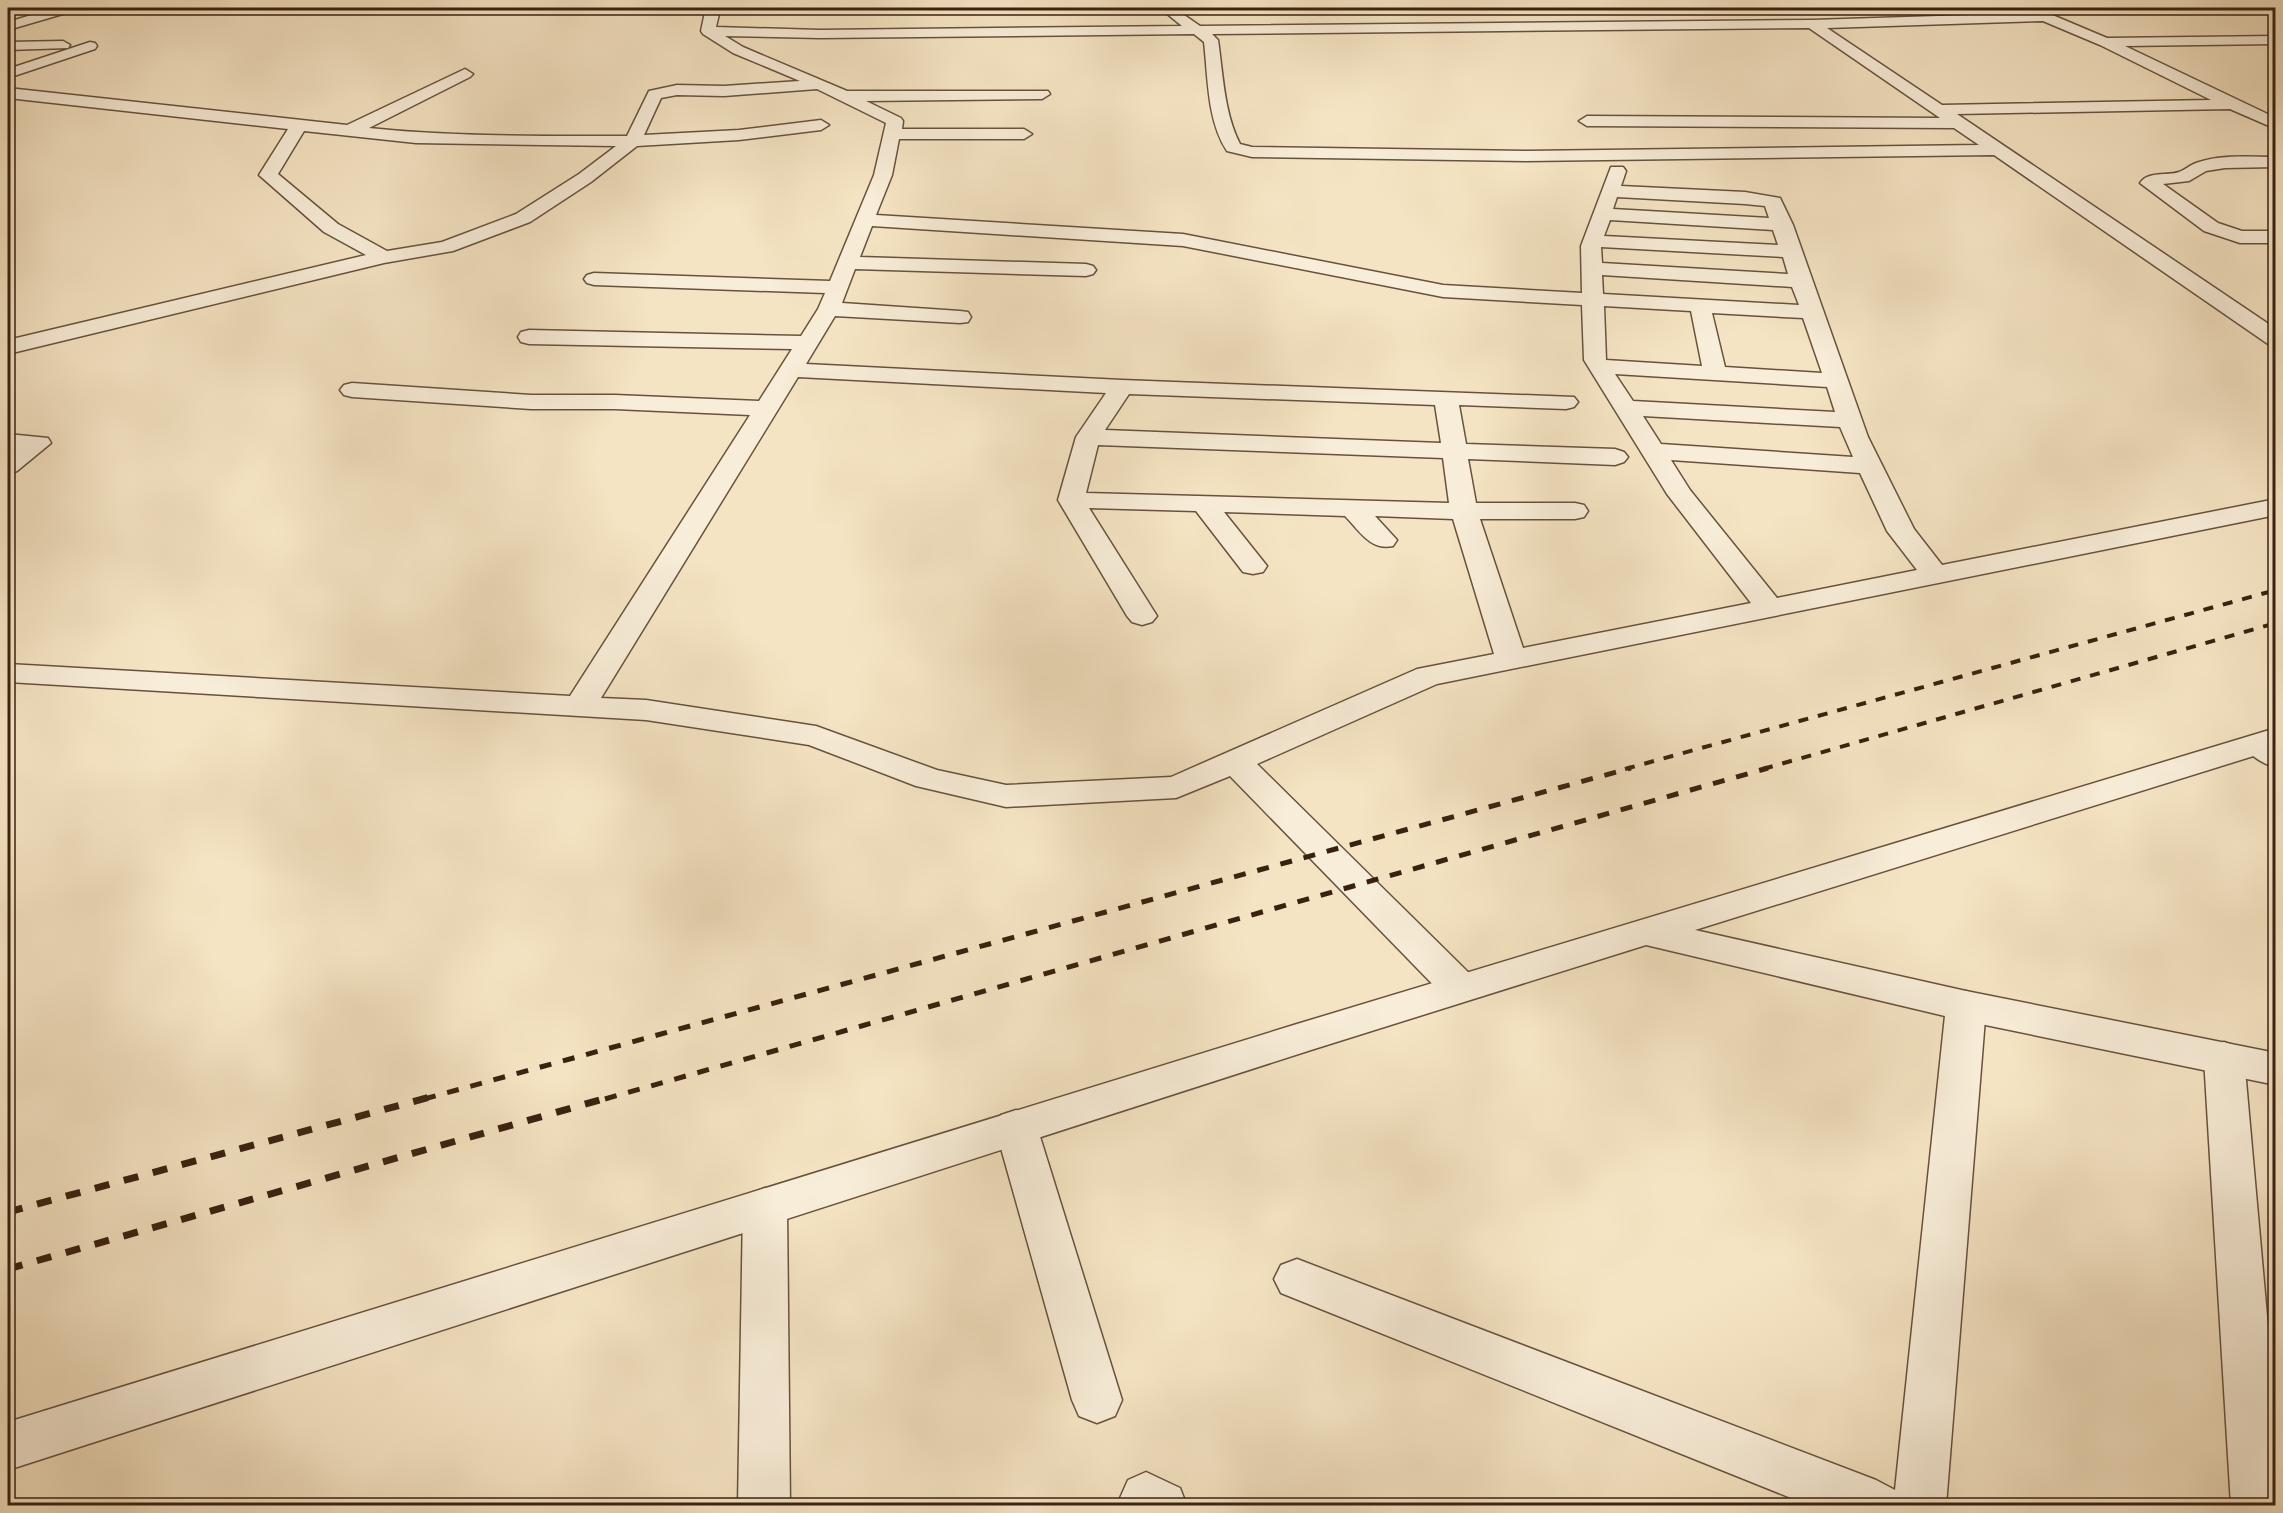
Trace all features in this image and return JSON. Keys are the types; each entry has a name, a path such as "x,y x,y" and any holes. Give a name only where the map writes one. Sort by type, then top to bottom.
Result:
{"street":[{"path":"22,8 62,9"},
{"path":"1166,8 1211,40 1228,140 1233,147 1252,152 1622,155 1998,150"},
{"path":"1823,8 1847,23"},
{"path":"8,26 62,9"},
{"path":"708,31 712,12 723,12 726,27 1198,31 1534,22 1812,24 2043,12 2276,124"},
{"path":"708,31 785,27 862,28 871,26 875,16"},
{"path":"1812,24 2276,339"},
{"path":"580,706 829,309 883,175 895,121 820,84 738,50 708,31"},
{"path":"2105,42 2276,40"},
{"path":"8,46 91,45 8,74"},
{"path":"347,132 465,74"},
{"path":"8,347 384,257 446,247 523,218 585,178 633,141 655,94 677,90 724,91 820,84"},
{"path":"8,93 298,127 416,138 498,141 633,141 739,135 821,125"},
{"path":"843,96 1042,94"},
{"path":"1939,110 2233,104"},
{"path":"1587,121 1958,123"},
{"path":"298,127 268,175 331,228 384,257"},
{"path":"892,134 1024,134"},
{"path":"1622,155 1591,246 1595,360 1680,494 1770,608"},
{"path":"2276,162 2217,164 2200,167 2183,177 2161,179 2149,183 2211,227 2240,237 2276,237"},
{"path":"1611,191 1773,202 1850,420 1870,466 1901,531 1936,576"},
{"path":"1603,214 1783,225"},
{"path":"864,220 1183,240 1443,291 1812,312"},
{"path":"1593,241 1792,252"},
{"path":"847,263 1086,270"},
{"path":"1591,268 1802,281"},
{"path":"594,279 838,287"},
{"path":"1700,306 1715,374"},
{"path":"829,309 960,317"},
{"path":"529,337 807,343"},
{"path":"1599,366 1836,381"},
{"path":"791,370 1122,387 1566,402"},
{"path":"1122,387 1089,437 1071,500 1142,616"},
{"path":"352,390 531,402 615,402 767,409"},
{"path":"1446,399 1464,511 1511,659"},
{"path":"1624,408 1850,420"},
{"path":"1089,437 1615,457"},
{"path":"8,441 39,443 8,466"},
{"path":"1652,451 1870,466"},
{"path":"1071,500 1464,511 1575,511"},
{"path":"1204,504 1253,566"},
{"path":"8,673 646,710 816,736 928,779 1006,796 1176,787 1428,676 2276,507"},
{"path":"1352,508 1383,540"},
{"path":"8,1446 1460,988 2268,748"},
{"path":"1235,761 1460,988"},
{"path":"1644,932 1966,1006 2276,1069"},
{"path":"1920,1506 1966,1006"},
{"path":"2224,1058 2257,1506"},
{"path":"1016,1127 1097,1400"},
{"path":"764,1506 765,1207"},
{"path":"1297,1280 1876,1506"}],"railway":[{"path":"1625,769 2276,590"},
{"path":"1763,769 2276,623"},
{"path":"424,1099 1631,768"},
{"path":"605,1099 1768,768"},
{"path":"8,1212 430,1097"},
{"path":"8,1269 610,1097"}]}
